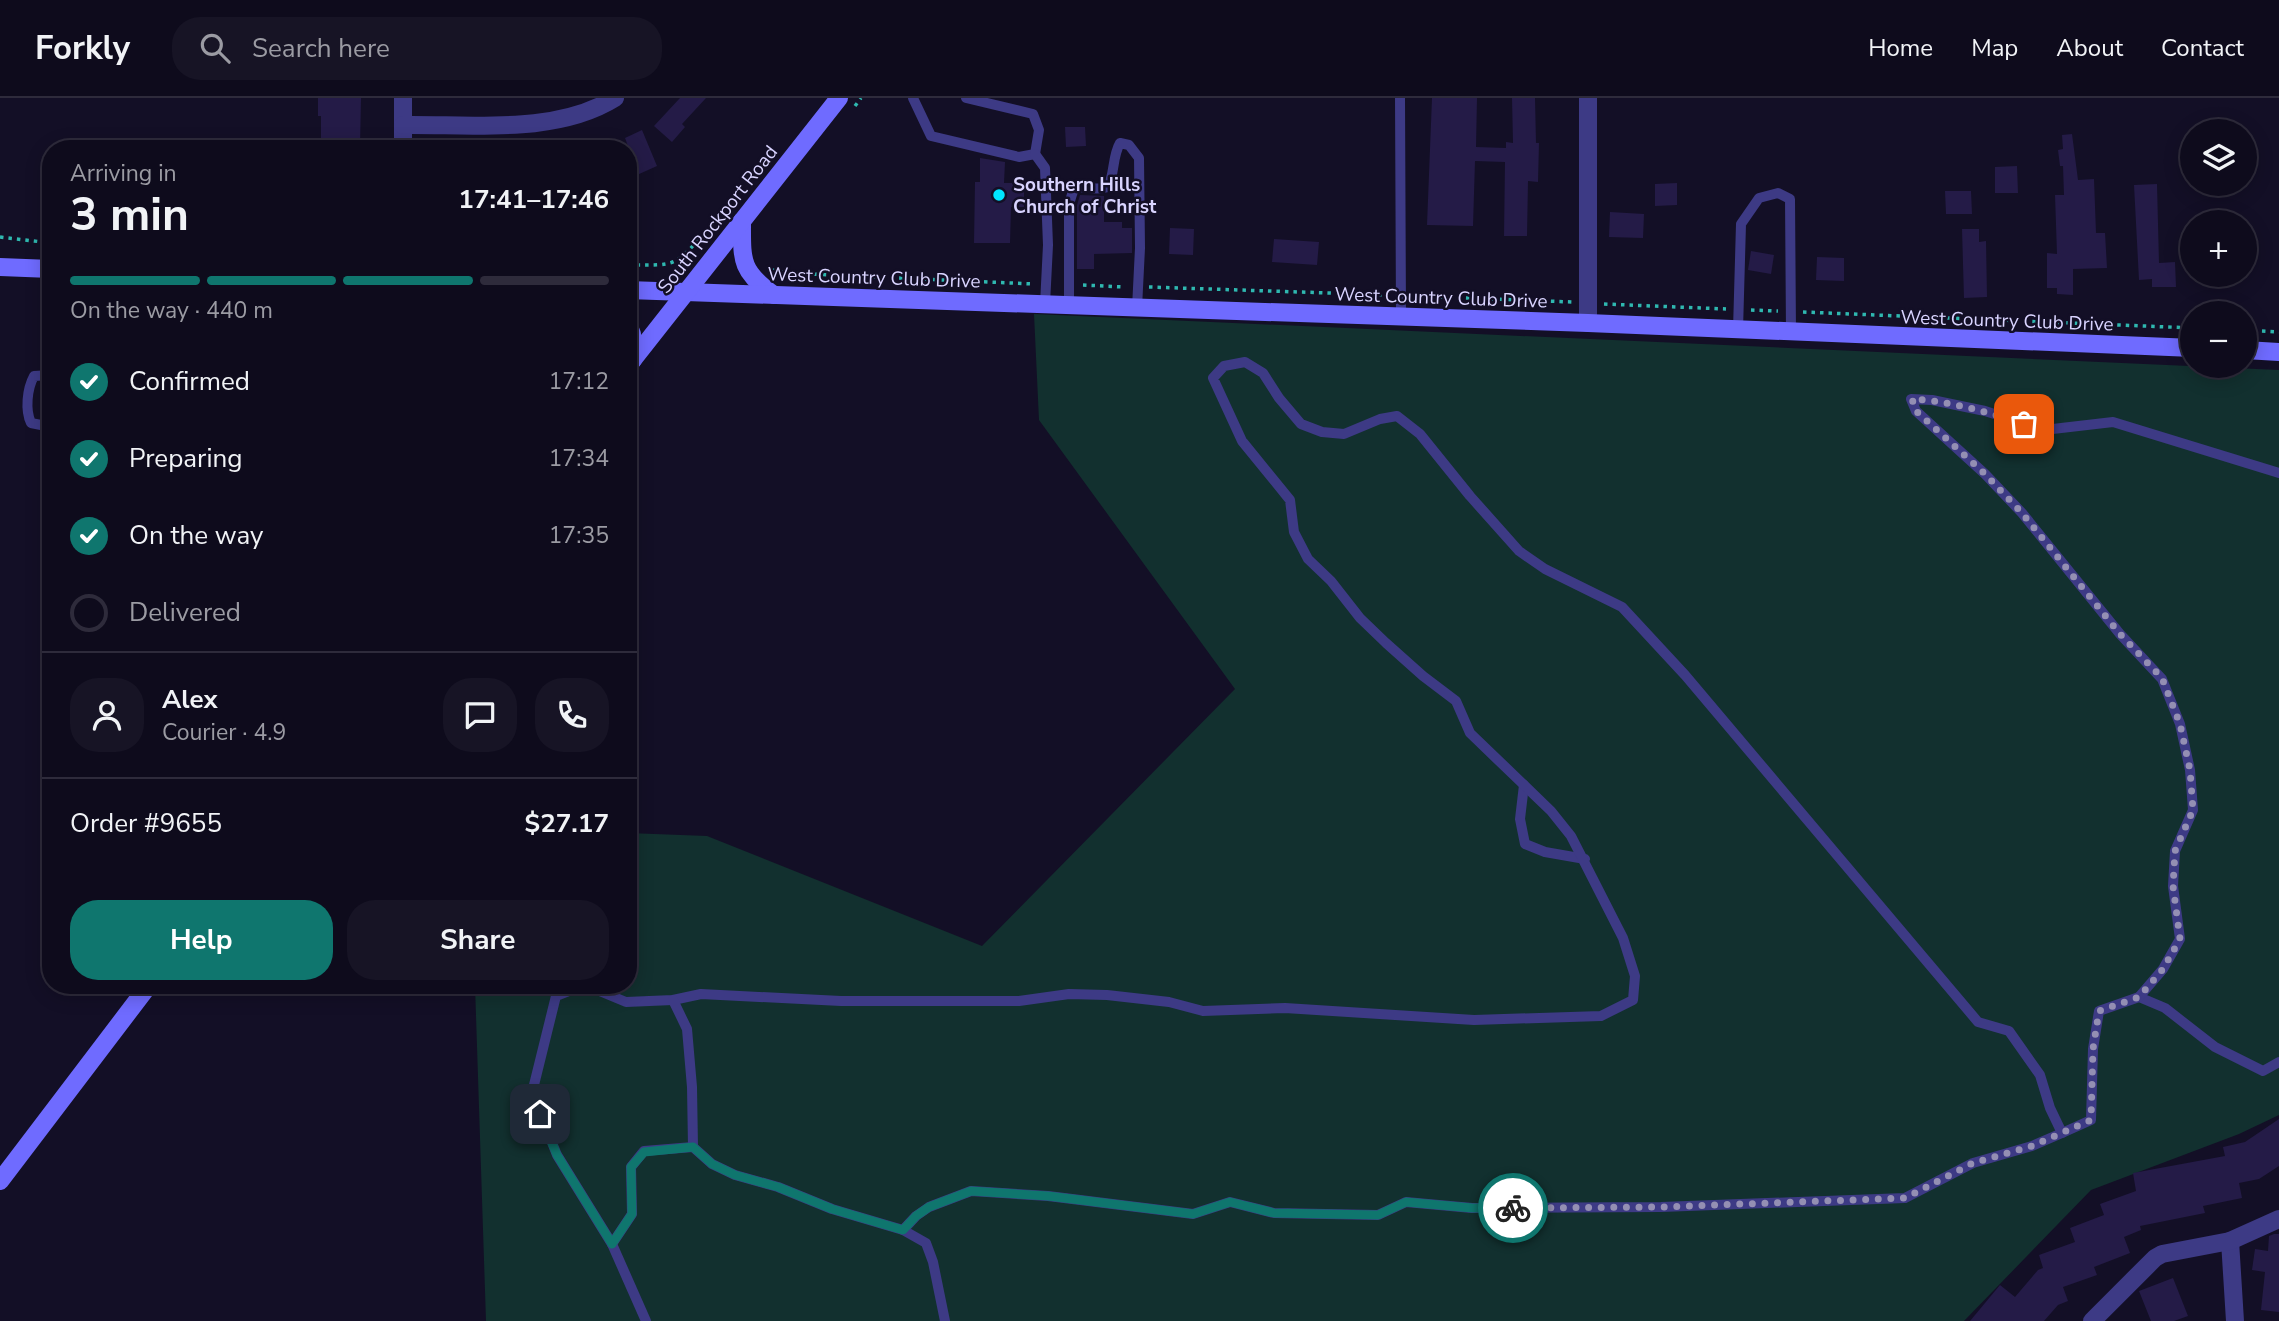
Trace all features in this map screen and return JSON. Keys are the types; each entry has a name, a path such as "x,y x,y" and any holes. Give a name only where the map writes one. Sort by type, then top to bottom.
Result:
{"main road":[{"name":"South Rockport Road","path":"637,354 839,98"},
{"path":"742,221 744,264 757,283 774,295"},
{"path":"0,267 42,269"},
{"name":"West Country Club Drive","path":"637,290 1588,323 2180,347"},
{"path":"2257,351 2279,352"},
{"path":"0,1181 142,994"}],"street":[{"path":"402,98 403,140"},
{"path":"403,125 545,123 594,110 615,98"},
{"path":"1588,98 1588,323"},
{"path":"2092,1321 2162,1254 2230,1241 2279,1219"},
{"path":"2230,1241 2235,1321"}],"lane":[{"path":"914,98 931,136 1019,157 1035,154"},
{"path":"966,98 1033,114 1039,130 1035,154 1045,167 1048,245 1045,304"},
{"path":"1400,98 1403,295 1401,317"},
{"path":"1069,305 1069,204 1074,188 1099,190 1108,187 1112,178 1114,153 1120,143 1129,145 1139,158 1140,248 1137,308"},
{"path":"1738,330 1741,224 1759,198 1778,193 1790,199 1791,332"},
{"path":"606,994 626,1002 673,1000 701,993 841,1001 1019,1001 1069,994 1169,1002 1203,1011 1285,1008 1474,1020 1601,1016 1633,1000 1635,976 1623,937 1571,836 1551,811 1470,733 1456,701 1386,643 1308,559 1294,532 1290,500 1242,441 1213,378 1224,366 1245,362 1263,373 1279,398 1301,424 1322,432 1344,434 1380,419 1397,416 1420,434 1519,551 1545,569 1622,607 1693,685 1978,1022 2009,1031 2040,1075 2050,1108 2062,1133"},
{"path":"42,376 34,376 29,384 27,415 31,423 42,425"},
{"path":"903,1230 929,1207 971,1191 1048,1196 1193,1214 1230,1202 1274,1213 1378,1215 1406,1202 1472,1208 1661,1207 1905,1198 1973,1163 2032,1146 2091,1120 2093,1049 2099,1011 2139,997 2163,969 2180,939 2173,886 2175,851 2193,810 2190,770 2180,724 2162,678 2120,634 2022,513 1985,474 1916,411 1912,399 1985,411 2044,430 2113,422 2279,473"},
{"path":"1524,785 1520,820 1525,844 1545,852 1585,859"},
{"path":"561,994 556,996 532,1093 557,1155 612,1244 646,1321"},
{"path":"2139,997 2165,1008 2215,1047 2263,1071 2279,1062"},
{"path":"673,1000 687,1029 693,1147 712,1164 735,1175 778,1187 832,1209 903,1230 926,1243 935,1271 944,1321"},
{"path":"612,1244 632,1214 631,1167 644,1152 693,1147"}],"path":[{"path":"637,265 676,263 706,231"},
{"path":"0,237 42,242"},
{"path":"771,270 787,273 1046,284"},
{"path":"1069,285 1403,295 2180,327"},
{"path":"2257,331 2279,332"}],"green space":[{"path":"1034,314 2180,366 2180,378 2257,378 2257,369 2279,370 2279,1115 2239,1134 2091,1190 1964,1321 486,1321 475,994 637,994 637,833 707,836 982,946 1235,689 1039,420"}],"building":[{"path":"318,98 361,98 360,140 321,140 321,116 318,116"},
{"path":"680,98 706,98 682,124 685,127 672,142 654,126"},
{"path":"1432,98 1477,98 1476,147 1506,148 1506,142 1513,143 1512,98 1535,98 1536,143 1539,143 1538,182 1528,181 1527,236 1504,236 1505,162 1475,161 1473,226 1427,225"},
{"path":"1065,127 1085,127 1086,146 1066,147"},
{"path":"642,130 657,166 637,175 637,140 625,138"},
{"path":"2072,134 2078,180 2094,179 2096,233 2105,233 2107,268 2073,269 2073,295 2057,294 2057,288 2047,288 2047,253 2057,254 2055,195 2064,195 2063,166 2060,166 2058,150 2063,149 2062,135"},
{"name":"Southern Hills Church of Christ","path":"980,158 1005,162 1004,183 1024,183 1024,207 1011,207 1010,243 974,243 975,182 980,182"},
{"path":"2017,166 2018,193 1995,193 1995,167"},
{"path":"1677,183 1677,205 1655,206 1655,184"},
{"path":"2157,184 2159,263 2175,262 2176,287 2152,287 2152,279 2139,280 2134,185"},
{"path":"1945,191 1971,191 1972,214 1946,214"},
{"path":"1080,195 1104,196 1104,222 1122,222 1122,228 1132,228 1132,253 1094,254 1094,269 1077,269 1077,205"},
{"path":"1610,212 1644,214 1643,238 1609,237"},
{"path":"1170,228 1194,229 1193,255 1169,254"},
{"path":"1962,229 1979,229 1979,242 1986,241 1987,297 1964,298"},
{"path":"1274,239 1319,242 1317,265 1272,262"},
{"path":"1751,251 1774,255 1771,274 1748,270"},
{"path":"1817,257 1844,258 1844,281 1816,280"},
{"path":"2279,1119 2279,1166 2259,1179 2239,1183 2242,1198 2203,1206 2205,1213 2140,1226 2141,1230 2124,1237 2130,1253 2094,1267 2097,1275 2063,1287 2068,1301 2058,1305 2044,1321 1970,1321 2000,1285 2015,1297 2038,1270 2043,1268 2039,1255 2075,1242 2070,1228 2104,1215 2100,1204 2136,1191 2133,1173 2225,1156 2223,1147 2245,1142"},
{"path":"2279,1234 2279,1312 2261,1310 2265,1272 2252,1270 2255,1249 2268,1251 2269,1236"},
{"path":"2173,1278 2188,1316 2174,1321 2151,1321 2139,1291"}],"way so far":[{"path":"1513,1208 1661,1207 1905,1198 1973,1163 2032,1146 2091,1120 2093,1049 2099,1011 2139,997 2163,969 2180,939 2173,886 2175,851 2193,810 2190,770 2180,724 2162,678 2120,634 2022,513 1985,474 1916,411 1912,399 1985,411 2024,424"}],"place":[{"name":"Southern Hills Church of Christ","path":"999,195"}],"route":[{"path":"540,1114 557,1155 612,1244 632,1214 631,1167 644,1152 693,1147 712,1164 735,1175 778,1187 832,1209 903,1230 929,1207 971,1191 1048,1196 1193,1214 1230,1202 1274,1213 1378,1215 1406,1202 1472,1208 1513,1208"}]}
